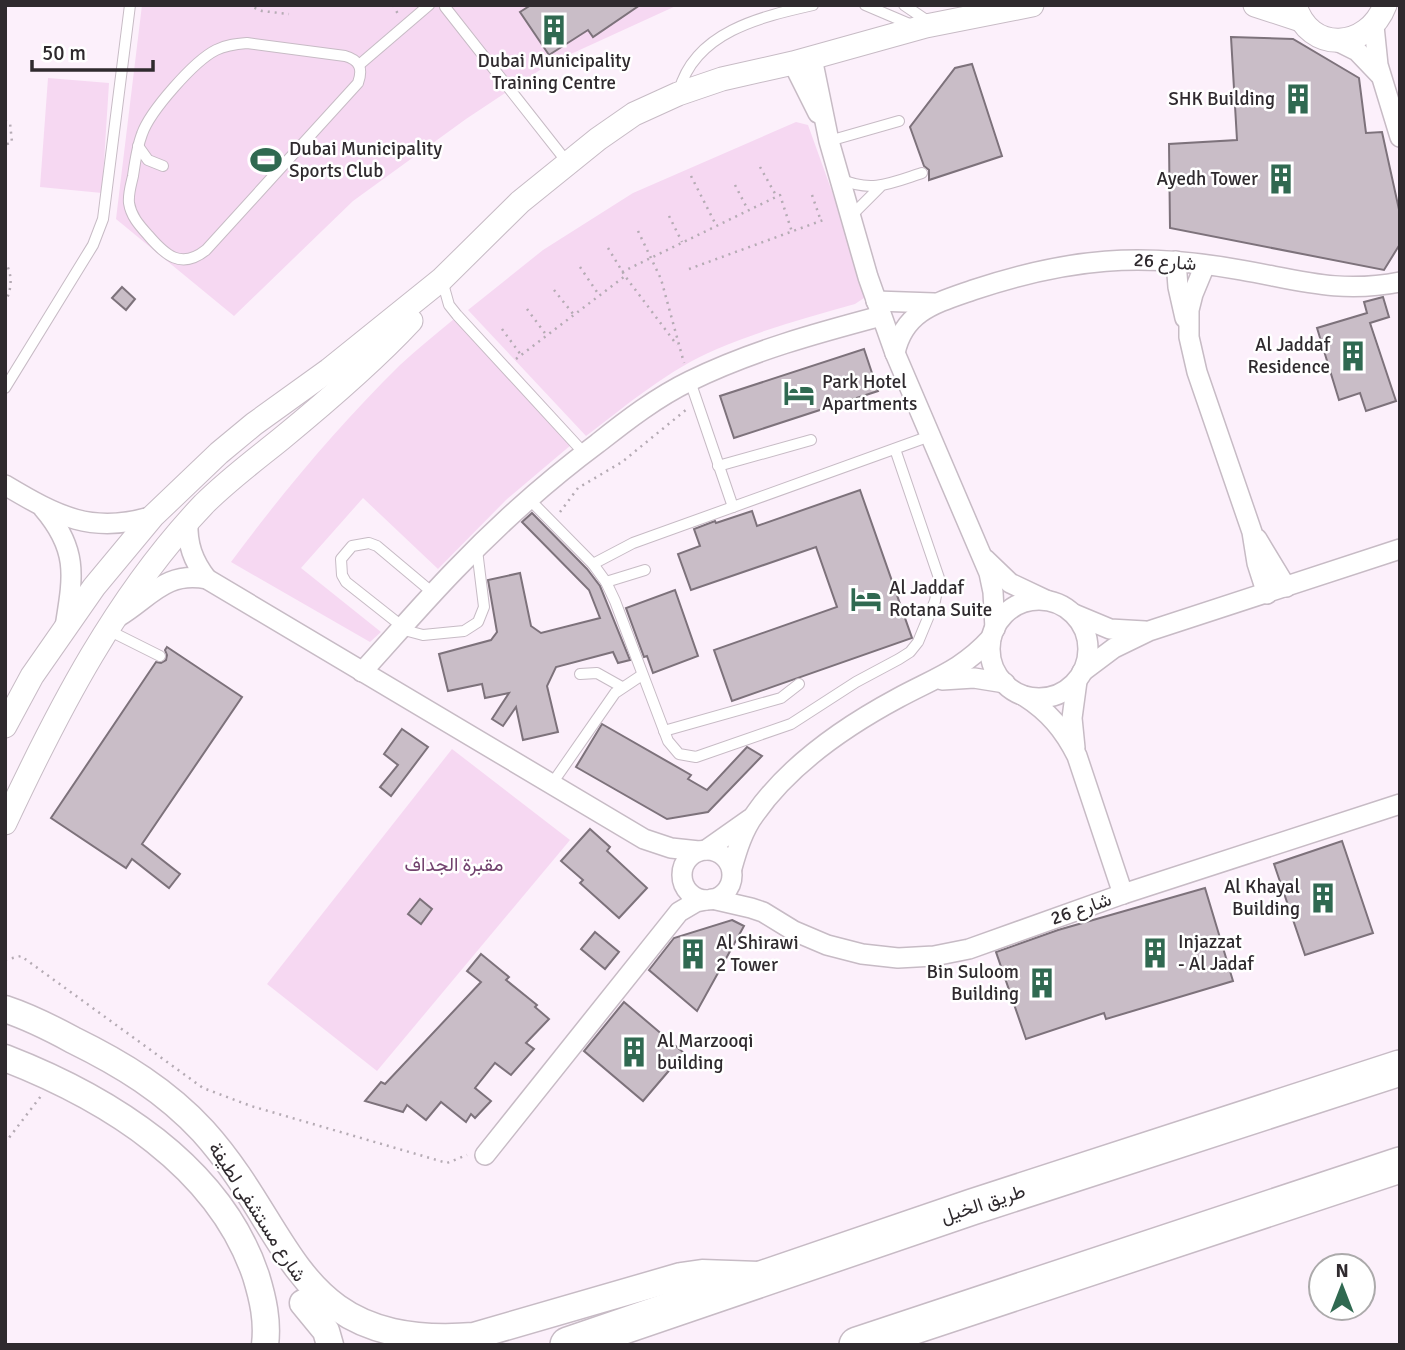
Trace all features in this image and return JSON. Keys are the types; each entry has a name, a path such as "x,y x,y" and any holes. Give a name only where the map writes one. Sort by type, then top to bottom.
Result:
{"highway":[{"name":"طريق الخيل","path":"568,1345 972,1207 1400,1068"},
{"path":"858,1345 1400,1165"}],"main road":[{"name":"شارع مستشفى لطيفة","path":"7,1008 99,1053 141,1077 174,1102 229,1164 307,1289 330,1312 379,1336 406,1342 474,1336 681,1276 713,1273 774,1276"},
{"name":"شارع مستشفى لطيفة","path":"5,1058 54,1078 113,1111 176,1159 209,1194 248,1254 266,1315 265,1345"},
{"path":"272,1235 280,1265 304,1304 326,1331 330,1345"},
{"path":"248,1254 264,1280 274,1304 278,1345"}],"street":[{"path":"5,726 32,676 94,587 153,516 219,453 254,424 329,370 442,279 520,202 567,162 634,114 678,94 722,79 802,61 984,9 1032,5"},
{"path":"1255,5 1298,12 1312,32 1357,51 1381,78"},
{"path":"1335,40 1360,36 1384,13"},
{"path":"1384,13 1376,53 1400,137"},
{"path":"802,61 807,94 827,132 850,217 895,353 982,556 993,592 991,657 994,667 1013,689 1039,706 1054,720 1067,737 1076,755 1123,894"},
{"name":"شارع 26","path":"879,308 935,303 1038,271 1083,262 1128,259 1176,261 1242,270 1311,285 1348,287 1400,282"},
{"path":"1176,261 1178,287 1197,372 1252,532 1257,563 1277,590"},
{"path":"1187,325 1192,294 1205,265"},
{"path":"5,823 67,699 111,624 147,572 188,522 225,485 307,417 408,324 442,279"},
{"name":"شارع 26","path":"895,353 899,337 908,323 935,303"},
{"path":"362,672 476,548 584,453 657,399 690,381 879,308"},
{"path":"5,485 43,508 86,523 131,523 153,516"},
{"path":"43,508 66,541 71,561 65,630"},
{"path":"188,522 193,558 207,579 644,839 671,848 713,850 724,856 732,870"},
{"path":"928,683 958,678 990,679 1031,697 1051,696 1060,693 1114,648 1149,631 1400,549"},
{"path":"982,556 1010,583 1056,603 1091,623 1110,629 1149,631"},
{"path":"111,624 163,583 185,577 207,579"},
{"path":"488,1151 673,921 687,906 726,892 730,886 741,841 754,816 772,792 820,748 873,711 963,664 1015,607 1046,600"},
{"path":"1074,614 1088,642 1086,663 1079,677 1072,718 1076,755"},
{"name":"شارع 26","path":"732,870 748,898 763,912 794,931 862,954 898,958 934,957 969,949 1123,894 1400,804"},
{"path":"673,921 683,881 684,864 754,816"},
{"path":"644,839 693,895 709,900"},
{"name":"شارع 26","path":"709,900 738,904 763,912"}],"lane":[{"path":"5,388 93,244 101,225 106,205 130,5"},
{"path":"359,65 429,5 447,6 567,162"},
{"path":"678,94 684,74 699,53 713,41 784,8 813,5"},
{"path":"865,5 925,26"},
{"path":"904,5 925,26"},
{"path":"231,44 275,45 354,58 359,65 361,74 358,83 206,250 191,259 182,260 165,253 134,218 129,195 141,134 153,112 191,70 216,50 231,44"},
{"path":"827,132 899,121"},
{"path":"138,146 148,160 163,166"},
{"path":"850,217 881,187 922,173"},
{"path":"840,178 860,186 881,187"},
{"path":"442,279 449,304 584,453"},
{"path":"690,381 733,507"},
{"path":"593,564 619,549 930,436"},
{"path":"718,466 811,440"},
{"path":"529,499 593,564 606,582 664,731 679,754 696,757 791,724 856,682 910,652 918,642 935,601 939,578 895,449"},
{"path":"433,593 377,547 360,543 345,551 340,567 346,582 408,631 423,635 464,631 478,622 484,607 476,548"},
{"path":"606,582 645,570"},
{"path":"111,624 160,656"},
{"path":"580,674 597,673 622,687"},
{"path":"551,785 608,701 622,687 642,675"},
{"path":"664,731 781,698 799,684"}],"path":[{"path":"248,5 262,11 289,13"},
{"path":"5,121 10,123 12,142 5,145"},
{"path":"760,167 777,197"},
{"path":"691,176 716,225"},
{"path":"735,185 748,210"},
{"path":"622,272 780,195 792,232"},
{"path":"812,195 821,221"},
{"path":"669,216 682,242"},
{"path":"689,269 826,219"},
{"path":"608,248 622,272 679,347 661,279 638,231"},
{"path":"5,261 12,281 5,303"},
{"path":"580,267 600,295"},
{"path":"505,368 625,276"},
{"path":"554,290 574,315"},
{"path":"527,309 547,336"},
{"path":"502,330 521,356"},
{"path":"552,523 578,488 630,456 668,427 696,400"},
{"path":"5,960 21,956 203,1088 251,1106 447,1163 488,1151"},
{"path":"5,1143 54,1078"}],"green space":[{"name":"Dubai Municipality Sports Club","path":"142,5 678,5 549,64 466,119 353,201 234,316 116,219"},
{"path":"48,78 109,83 102,193 40,187"},
{"path":"796,122 808,125 866,286 864,298 855,304 768,330 699,357 649,388 586,436 468,310 543,250 633,193"},
{"path":"454,319 571,445 506,500 438,569 363,498 301,568 381,632 370,642 231,562 291,485 355,411 400,365"},
{"name":"مقبرة الجداف","path":"452,749 570,840 377,1071 267,984"}],"building":[{"name":"Dubai Municipality Training Centre","path":"531,5 640,5 593,37 588,30 549,55 520,12"},
{"name":"Ayedh Tower","path":"1231,37 1293,39 1359,78 1366,133 1382,132 1400,214 1400,244 1384,270 1170,228 1169,144 1237,140"},
{"path":"972,64 1002,156 929,180 929,170 924,166 910,127 955,68"},
{"path":"122,287 135,299 126,310 112,298"},
{"name":"Al Jaddaf Residence","path":"1383,297 1389,317 1370,323 1396,401 1366,411 1360,393 1339,400 1317,328 1367,313 1364,302"},
{"name":"Park Hotel Apartments","path":"864,349 878,391 734,438 720,396"},
{"name":"Al Jaddaf Rotana Suite","path":"860,490 912,638 732,701 714,650 837,607 816,547 691,590 678,554 700,546 694,529 715,521 716,523 752,511 757,526"},
{"path":"532,513 600,586 630,660 618,663 613,652 556,667 547,686 558,732 523,740 516,707 503,726 492,719 509,693 485,698 482,684 448,691 439,654 491,640 497,632 488,580 520,573 531,626 541,633 600,618 589,590 522,522"},
{"path":"675,590 698,656 653,673 647,656 644,657 626,608"},
{"path":"167,647 242,697 142,844 180,874 169,888 132,859 126,868 51,818 156,662 166,660"},
{"path":"602,724 691,775 688,779 707,790 747,747 762,756 708,812 667,819 576,767"},
{"path":"402,729 428,747 391,796 380,787 398,765 384,754"},
{"path":"590,829 610,847 607,851 647,888 619,918 580,883 583,880 561,861"},
{"name":"Al Khayal Building","path":"1342,841 1373,933 1305,955 1274,864"},
{"name":"Injazzat - Al Jadaf","path":"1205,888 1233,981 1106,1019 1104,1013 1026,1039 996,952 1058,930"},
{"path":"420,899 432,909 421,924 408,914"},
{"name":"Al Shirawi 2 Tower","path":"732,920 744,926 697,1011 649,970 674,938"},
{"path":"595,932 619,952 605,969 581,949"},
{"path":"481,954 509,977 506,980 537,1005 535,1007 549,1019 526,1043 534,1049 511,1075 495,1063 475,1088 491,1101 475,1118 471,1114 466,1122 441,1102 426,1120 407,1105 403,1112 365,1101 381,1082 385,1084 481,982 467,971"},
{"name":"Al Marzooqi building","path":"624,1002 684,1053 643,1101 584,1051"}],"place":[{"name":"Dubai Municipality Training Centre","path":"554,30"},
{"name":"SHK Building","path":"1298,99"},
{"name":"Dubai Municipality Sports Club","path":"266,160"},
{"name":"Ayedh Tower","path":"1281,179"},
{"name":"Al Jaddaf Residence","path":"1353,356"},
{"name":"Park Hotel Apartments","path":"799,393"},
{"name":"Al Jaddaf Rotana Suite","path":"866,599"},
{"name":"Al Khayal Building","path":"1323,898"},
{"name":"Injazzat - Al Jadaf","path":"1155,953"},
{"name":"Al Shirawi 2 Tower","path":"693,954"},
{"name":"Bin Suloom Building","path":"1042,983"},
{"name":"Al Marzooqi building","path":"634,1052"}]}
